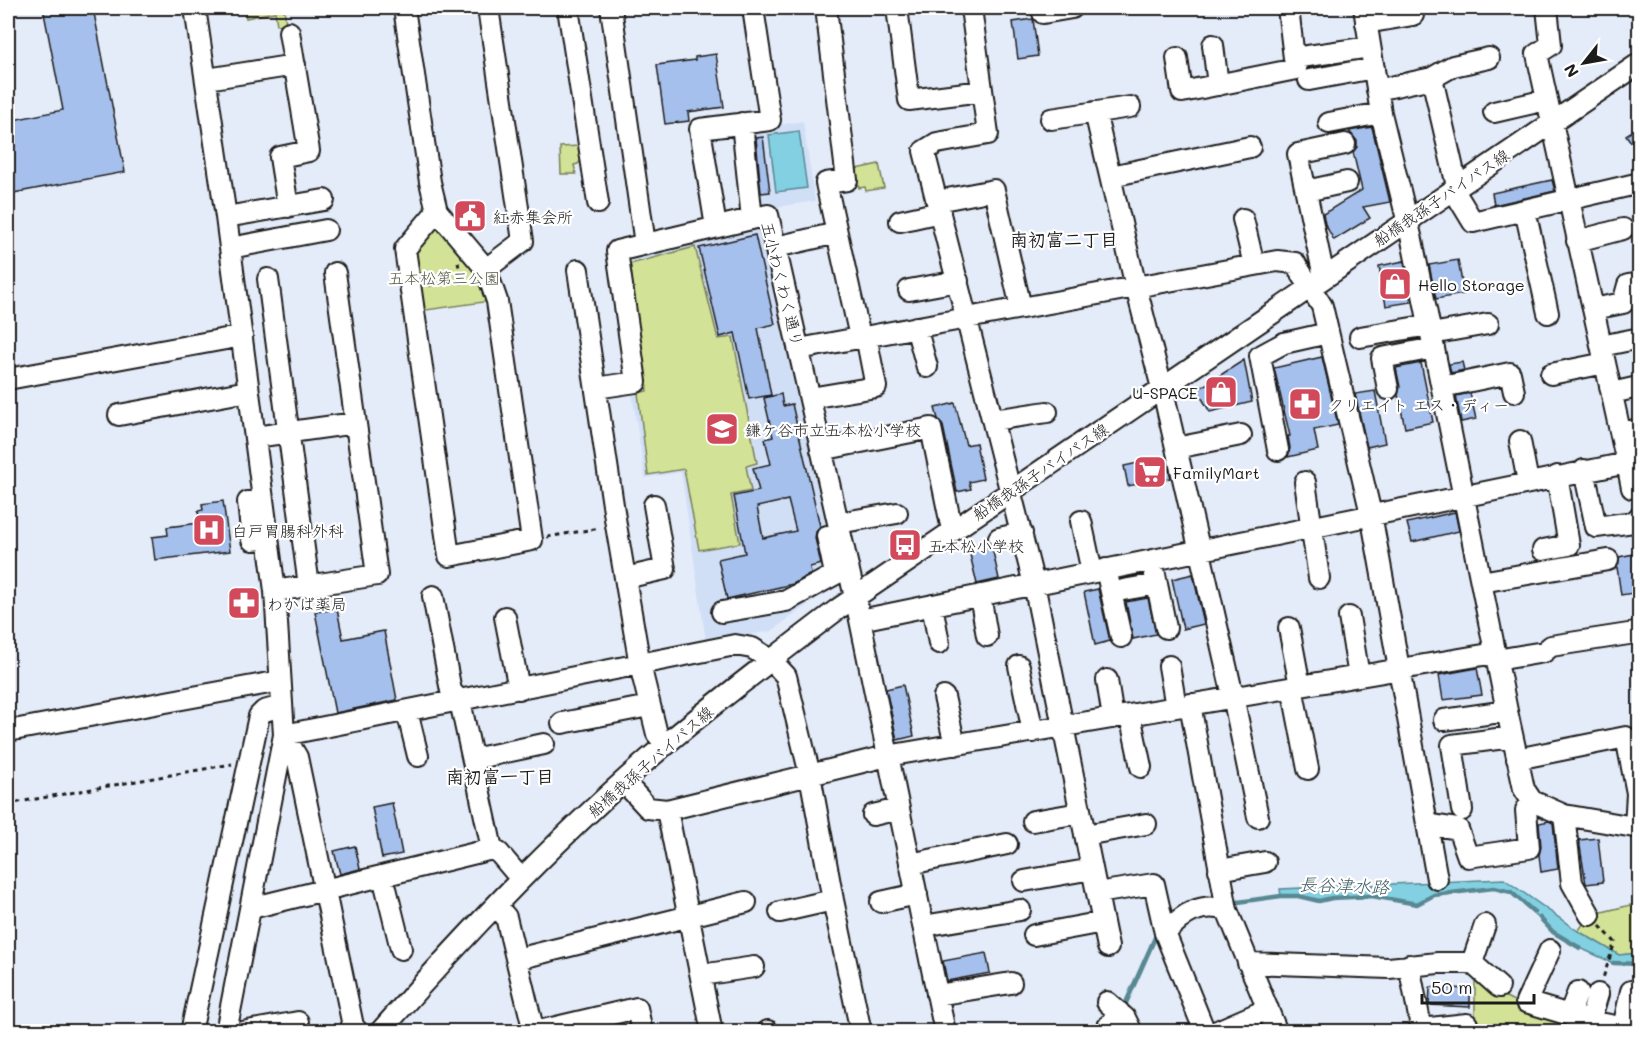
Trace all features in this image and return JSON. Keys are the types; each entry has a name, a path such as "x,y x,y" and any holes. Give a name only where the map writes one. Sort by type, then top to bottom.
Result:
{"street":[{"path":"404,8 430,182 437,211 486,269 497,301 532,540 449,556 405,249 437,211"},
{"path":"486,269 523,240 488,8"},
{"path":"568,8 598,203"},
{"path":"611,8 645,244"},
{"path":"716,227 700,129 770,120 753,8"},
{"path":"810,398 876,387 867,341 860,337 826,183 847,180 826,8"},
{"path":"897,8 909,100 982,91"},
{"path":"971,8 988,134 937,143 924,151 1022,532 1108,946"},
{"path":"1043,13 1072,8"},
{"path":"1177,58 1182,92 1296,69 1288,8"},
{"path":"1546,8 1551,45 1537,54 1546,100 1612,393 1630,431 1627,463 1632,488 1640,487"},
{"path":"196,9 275,591 284,735 226,1032"},
{"path":"1413,15 1365,15 1381,113 1407,220 1512,737 1517,759 1524,789 1532,801 1564,815 1637,827 1636,765 1626,737 1517,759"},
{"path":"288,207 280,157 309,151 289,32"},
{"path":"1213,45 1218,85"},
{"path":"1294,58 1370,47"},
{"path":"1377,90 1432,78 1453,66 1490,58"},
{"name":"船橋我孫子バイパス線","path":"380,1032 431,973 521,879 666,744 771,660 855,598 1011,490 1640,63"},
{"path":"207,79 295,65"},
{"path":"1309,80 1374,68"},
{"path":"1432,78 1455,188 1473,222 1640,183"},
{"path":"1494,112 1546,100"},
{"path":"1051,120 1130,107"},
{"path":"1095,112 1176,448 1233,696 1258,818"},
{"path":"1329,123 1381,113"},
{"name":"五小わくわく通り","path":"742,123 755,218 768,215 776,246 838,523 841,571 855,598 945,1032"},
{"path":"1345,144 1298,154 1306,191 1317,281 1371,514 1437,879"},
{"path":"1111,176 1250,147"},
{"path":"1306,191 1347,182"},
{"path":"900,221 938,206 994,190 1021,308"},
{"path":"226,217 324,200"},
{"path":"1526,210 1548,313"},
{"path":"596,388 636,382 617,250 755,218 841,571 786,601 722,612"},
{"path":"1243,219 1254,265"},
{"path":"1577,241 1623,229"},
{"path":"230,248 326,230"},
{"path":"776,246 837,233"},
{"path":"799,349 1277,261 1295,262 1317,281"},
{"path":"578,270 616,525 640,665 657,734 666,744"},
{"path":"275,591 377,575 335,273"},
{"path":"268,279 309,586"},
{"path":"909,290 957,281"},
{"path":"1593,309 1623,303 1628,285 1640,283"},
{"path":"1360,337 1431,336 1488,324"},
{"path":"916,327 927,367"},
{"path":"1245,332 1260,356 1278,450"},
{"path":"1260,356 1284,343 1328,333"},
{"path":"8,379 242,336"},
{"path":"1388,388 1382,358 1431,336"},
{"path":"1551,374 1640,338"},
{"path":"1442,387 1510,373 1514,392"},
{"path":"1612,393 1638,387"},
{"path":"119,415 249,392"},
{"path":"993,420 1047,412"},
{"path":"255,436 355,423"},
{"path":"821,450 931,428 952,531"},
{"path":"1176,448 1241,435"},
{"path":"1520,441 1528,482"},
{"path":"870,618 1627,463"},
{"path":"1584,470 1596,527 1634,522 1640,516"},
{"path":"1543,549 1569,544 1557,476"},
{"path":"1305,482 1319,578"},
{"path":"625,578 665,569 654,505"},
{"path":"838,523 897,513"},
{"path":"1081,521 1121,638"},
{"path":"999,538 1022,532"},
{"path":"1152,560 1166,628"},
{"path":"1481,582 1608,560"},
{"path":"1123,590 1157,584"},
{"path":"980,595 987,636"},
{"path":"433,596 451,691 460,701 492,849"},
{"path":"932,605 939,643"},
{"path":"505,617 519,689"},
{"path":"1348,617 1359,676"},
{"path":"1288,628 1308,769"},
{"path":"624,782 648,808 667,810 887,756 1398,669 1544,652 1551,646 1635,633"},
{"path":"284,735 735,645 752,648 771,660 786,676 810,775 861,1032"},
{"path":"1019,666 1033,732"},
{"path":"1169,666 1183,705 1227,910 1277,1032"},
{"path":"1107,680 1141,767"},
{"path":"8,731 280,681"},
{"path":"945,697 955,745"},
{"path":"190,1032 259,716 264,711 282,706"},
{"path":"562,723 649,706"},
{"path":"407,711 418,756"},
{"path":"1444,720 1507,711"},
{"path":"284,735 297,756 353,1026 358,1032"},
{"path":"1462,810 1452,745 1512,737"},
{"path":"473,759 544,744"},
{"path":"1427,824 1458,828 1468,857 1529,848 1526,810 1532,801"},
{"path":"873,815 899,809"},
{"path":"667,810 712,1032"},
{"path":"1032,821 1080,813"},
{"path":"1564,815 1572,883 1590,915"},
{"path":"1085,835 1146,824"},
{"path":"910,864 1007,844"},
{"path":"251,908 492,849 500,853 521,879"},
{"path":"1219,870 1265,862"},
{"path":"1024,881 1092,869"},
{"path":"383,876 401,949"},
{"path":"1097,893 1154,884 1165,933 1205,1032"},
{"path":"881,902 916,894"},
{"path":"780,912 833,900"},
{"path":"517,959 746,902"},
{"path":"496,906 506,917 534,1032 636,1008 642,1032"},
{"path":"1165,933 1180,916 1193,911 1215,907 1227,910"},
{"path":"923,926 1020,910"},
{"path":"1034,935 1103,922"},
{"path":"1472,963 1485,925"},
{"path":"1550,950 1526,1002 1590,1021 1631,1029 1631,992"},
{"path":"1248,963 1389,968 1472,963 1499,987"},
{"path":"1409,965 1422,1030 1467,1024"},
{"path":"701,975 754,967"},
{"path":"937,995 1011,983"},
{"path":"1569,1015 1578,992"},
{"path":"1590,1021 1598,994"},
{"path":"1104,1032 1113,1007 1125,1018 1132,1032"},
{"path":"1215,1032 1268,1009"},
{"path":"242,1032 298,1022"}],"path":[{"path":"457,261 462,284"},
{"path":"411,292 428,290 431,284 423,266"},
{"path":"532,540 616,525"},
{"path":"8,804 249,761"},
{"path":"1590,915 1615,942 1598,994"}],"shaded area":[{"path":"803,121 815,201 759,210 746,130"},
{"name":"鎌ケ谷市立五本松小学校","path":"763,221 840,581 772,631 706,642 681,472 645,478 631,387 626,254"}],"green space":[{"path":"244,8 284,8 286,24 277,25 275,12 246,18"},
{"path":"580,146 582,159 574,165 576,174 561,174 560,147"},
{"path":"879,164 884,188 866,191 865,187 859,188 856,169"},
{"name":"五本松第三公園","path":"436,224 478,272 491,301 419,311 415,246"},
{"path":"695,247 718,339 733,337 757,463 746,466 751,491 731,495 740,543 699,550 684,469 648,475 638,393 647,391 630,264"},
{"path":"1639,903 1639,953 1619,955 1578,931 1590,915"},
{"path":"1475,976 1498,993 1518,1003 1618,1032 1475,1032"}],"water":[{"path":"799,131 807,188 776,192 769,135"},
{"path":"1504,879 1578,931 1619,955 1639,953 1639,964 1613,963 1580,948 1553,932 1511,892 1494,888 1434,895 1417,904 1372,896 1319,901 1298,896 1281,896 1280,889"}],"building":[{"path":"43,8 93,8 125,172 8,194 8,121 63,110"},
{"path":"1033,19 1038,56 1018,59 1013,22"},
{"path":"716,54 724,107 688,112 689,121 665,124 657,65 695,60 695,57"},
{"path":"1640,126 1640,155 1626,135"},
{"path":"1372,127 1390,202 1363,207 1370,218 1334,240 1325,224 1323,214 1362,190 1353,152 1357,147 1357,141 1349,131"},
{"path":"763,137 770,192 761,193 756,138"},
{"path":"1552,180 1555,191 1494,205 1492,193"},
{"path":"459,206 478,206 479,226 466,226 465,220 460,220"},
{"path":"755,235 775,324 758,328 771,395 749,399 735,333 720,337 699,248"},
{"path":"1458,260 1464,294 1436,299 1429,265"},
{"path":"1404,261 1411,302 1386,306 1379,266"},
{"path":"1322,357 1338,425 1314,430 1318,450 1288,457 1290,448 1288,436 1290,436 1274,368"},
{"path":"1244,360 1252,402 1210,412 1197,390"},
{"path":"1462,362 1464,370 1451,373 1449,364"},
{"path":"1421,363 1433,422 1405,428 1398,395 1400,387 1396,368"},
{"path":"1375,391 1385,443 1367,447 1355,394"},
{"path":"1470,393 1476,419 1461,422 1456,396"},
{"path":"781,394 783,406 792,404 820,526 815,538 821,564 810,567 811,574 793,584 727,599 718,559 745,553 734,496 759,491 753,468 771,464 765,439 773,437 764,398","holes":["788,500 796,531 763,538 757,507"]},
{"path":"955,403 966,445 976,443 983,479 969,482 971,489 957,492 943,426 935,408"},
{"path":"1157,459 1157,461 1166,459 1171,478 1128,486 1124,466"},
{"path":"223,501 230,551 155,560 152,537 168,535 167,527 200,523 198,511 203,510 202,504"},
{"path":"1455,512 1459,531 1412,542 1407,523"},
{"path":"988,542 992,547 999,579 977,584 968,546"},
{"path":"1634,554 1640,592 1621,595 1617,567 1619,557"},
{"path":"1193,574 1204,624 1183,629 1172,579"},
{"path":"1098,589 1110,641 1095,645 1084,592"},
{"path":"255,592 257,610 232,613 230,596"},
{"path":"1148,598 1156,634 1133,639 1126,602"},
{"path":"337,609 343,639 384,631 397,700 335,713 315,612"},
{"path":"1477,668 1482,695 1443,700 1439,675"},
{"path":"903,685 914,736 897,740 886,689"},
{"path":"392,803 402,854 382,858 372,807"},
{"path":"1549,821 1553,823 1558,869 1541,872 1539,823"},
{"path":"1598,838 1603,882 1586,884 1579,840"},
{"path":"355,846 360,869 340,874 334,851"},
{"path":"986,953 990,973 947,981 943,961"},
{"path":"1430,987 1470,989 1470,1007 1429,1005"}],"waterway":[{"name":"長谷津水路","path":"1231,903 1281,896 1298,896 1319,901 1372,896 1417,904 1434,895 1494,888 1511,892 1534,912"},
{"name":"長谷津水路","path":"1540,918 1553,932 1580,948"},
{"name":"長谷津水路","path":"1125,1005 1157,933"},
{"name":"長谷津水路","path":"1613,963 1640,964"}],"place":[{"name":"紅赤集会所","path":"470,216"},
{"name":"Hello Storage","path":"1395,284"},
{"name":"U-SPACE","path":"1221,392"},
{"name":"クリエイト エス・ディー","path":"1305,404"},
{"name":"鎌ケ谷市立五本松小学校","path":"722,429"},
{"name":"FamilyMart","path":"1150,472"},
{"name":"白戸胃腸科外科","path":"209,530"},
{"name":"五本松小学校","path":"905,545"},
{"name":"わかば薬局","path":"244,603"}],"district":[{"name":"南初富二丁目","path":"1064,239"},
{"name":"南初富一丁目","path":"500,776"}]}
